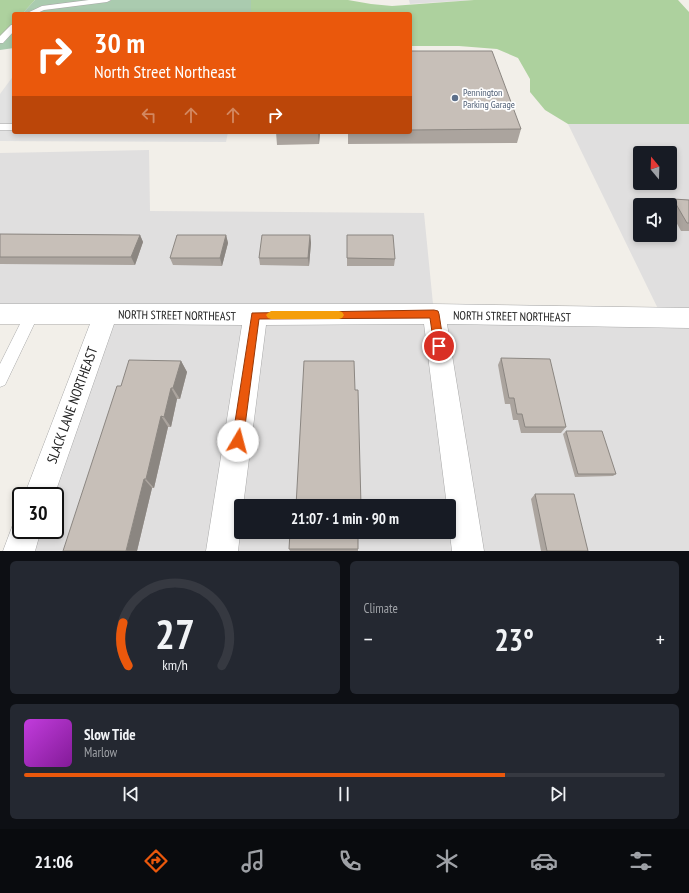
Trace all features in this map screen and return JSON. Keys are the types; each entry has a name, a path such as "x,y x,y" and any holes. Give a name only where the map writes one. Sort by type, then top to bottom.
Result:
{"street":[{"name":"NORTH STREET NORTHEAST","path":"0,314 255,316 434,314 689,318"},
{"name":"SLACK LANE NORTHEAST","path":"42,487 106,314"},
{"path":"434,314 468,551"},
{"path":"222,551 255,316"},
{"path":"18,551 23,539"}],"lane":[{"path":"33,12 42,8 107,0"},
{"path":"0,41 12,29"},
{"path":"0,127 12,127"},
{"path":"0,380 32,314"}],"shaded area":[{"path":"409,0 474,0 410,4"},
{"path":"12,78 12,134 228,134 226,142 0,141 0,94"},
{"path":"568,124 689,124 689,551 19,551 23,539 64,539 64,487 42,487 106,314 0,314 0,153 149,150 150,211 424,213 434,314 662,317"}],"green space":[{"path":"0,0 35,0 24,12 12,12 12,25 0,38"},
{"path":"35,0 251,0 251,12 24,12"},
{"path":"251,0 348,0 392,6 474,0 678,0 689,12 689,124 568,124 545,110 530,92 530,79 518,58 497,49 459,46 412,46 412,12 251,12"},
{"path":"12,25 12,48 0,50 0,38"}],"building":[{"name":"Pennington Parking Garage","path":"412,51 492,51 521,129 412,130"},
{"path":"677,199 689,200 689,223 687,223 677,206"},
{"path":"0,234 140,235 131,257 0,257"},
{"path":"177,235 226,235 220,258 170,258"},
{"path":"262,235 310,235 308,258 259,258"},
{"path":"347,235 393,235 395,259 347,258"},
{"path":"501,358 550,359 566,427 525,427 522,414 517,414 514,398 509,398"},
{"path":"129,360 181,361 173,388 171,388 164,417 161,416 146,479 144,479 126,551 63,551 117,386 121,386"},
{"path":"304,361 354,361 355,390 358,390 361,499 296,499"},
{"path":"566,431 602,431 616,474 578,474"},
{"path":"535,494 574,494 588,551 547,551"},
{"path":"290,539 358,539 358,549 289,549"}],"slow traffic":[{"path":"271,315 339,315"}],"place":[{"name":"Pennington Parking Garage","path":"455,98"}],"route":[{"path":"238,441 255,316 434,314 439,346"}]}
